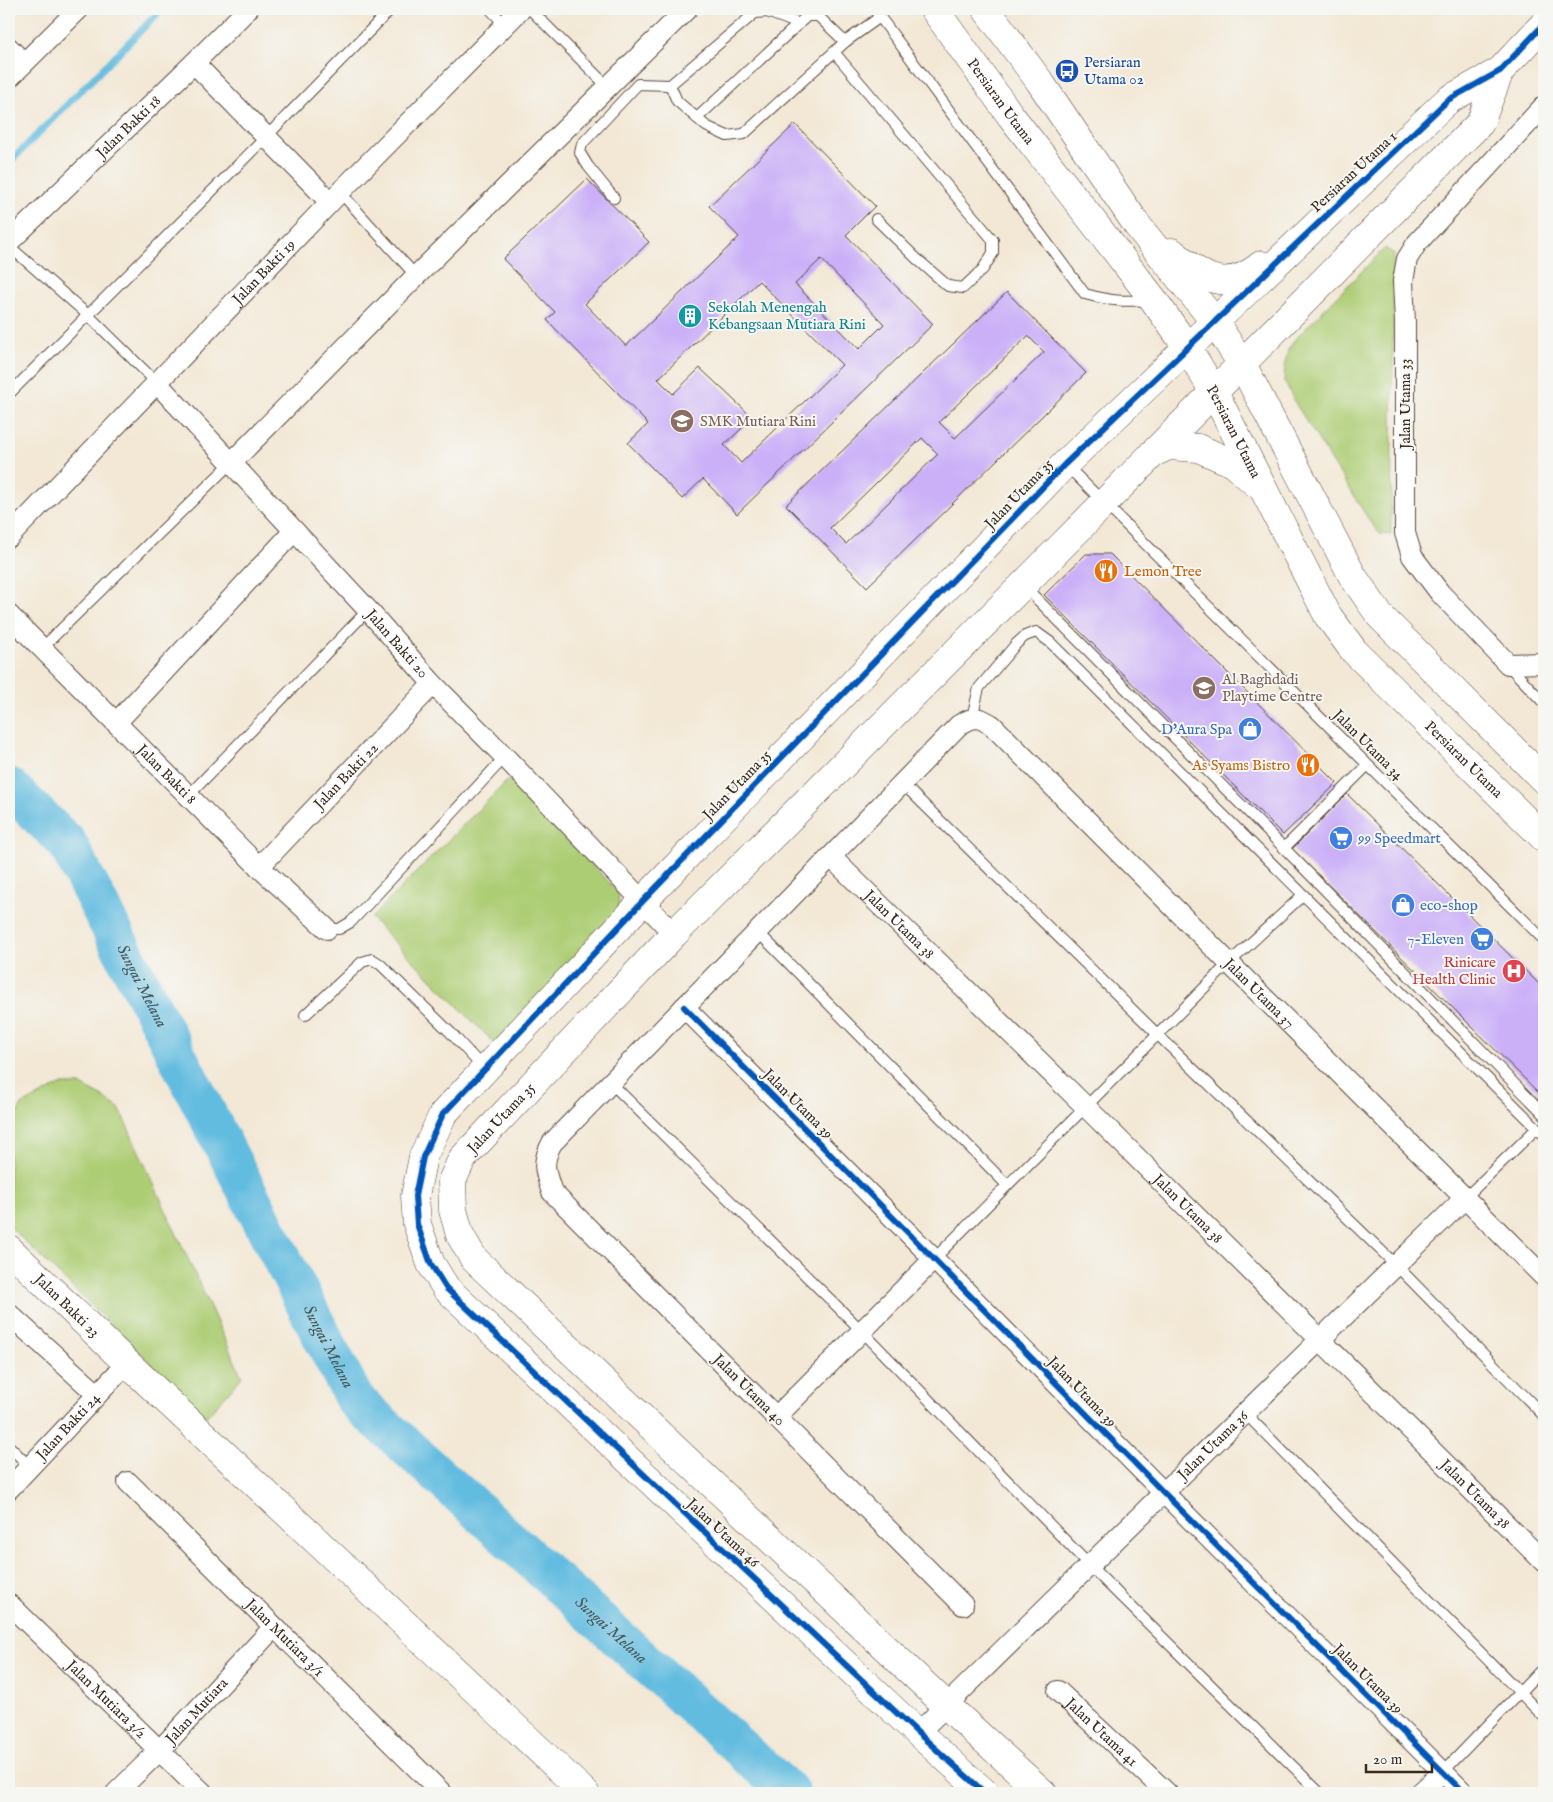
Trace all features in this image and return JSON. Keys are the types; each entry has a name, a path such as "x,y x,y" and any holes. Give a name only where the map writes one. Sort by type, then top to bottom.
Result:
{"street":[{"path":"9,78 79,9"},
{"name":"Jalan Bakti 18","path":"9,244 248,9"},
{"name":"Jalan Bakti 19","path":"9,537 335,197 521,9"},
{"path":"231,463 416,276 687,9"},
{"name":"Persiaran Utama","path":"934,9 1010,116 1153,300 1187,347 1214,392 1262,490 1328,616 1354,651 1544,838"},
{"path":"986,9 1040,82 1137,225 1214,321 1242,364 1352,576 1380,616 1544,780"},
{"name":"Persiaran Utama 1","path":"1187,347 1448,100 1500,71 1544,24"},
{"path":"9,48 24,62"},
{"path":"194,63 266,137 335,197"},
{"name":"Persiaran Utama 1","path":"1214,392 1480,123 1500,71"},
{"name":"Jalan Utama 33","path":"1508,664 1440,593 1412,556 1405,533 1405,322 1403,281 1407,259 1417,243 1544,106"},
{"path":"1137,225 1197,272 1211,279 1228,281 1248,276 1339,204"},
{"name":"Jalan Utama 35","path":"446,1288 431,1264 417,1224 415,1196 423,1157 443,1114 643,901 1065,464 1187,347"},
{"name":"Jalan Bakti 20","path":"156,382 368,610 433,684 506,757 643,901"},
{"name":"Jalan Utama 35","path":"474,1259 460,1234 454,1210 452,1181 462,1159 674,934 1214,392"},
{"path":"1153,453 1169,446 1198,448 1235,464 1262,490"},
{"path":"116,724 294,531"},
{"name":"Jalan Bakti 8","path":"9,615 259,867 327,929"},
{"path":"1508,664 1544,663"},
{"name":"Jalan Bakti 22","path":"259,867 433,684"},
{"path":"611,1083 959,725 972,718"},
{"name":"Jalan Utama 37","path":"972,718 980,718 992,725 1544,1277"},
{"name":"Jalan Utama 38","path":"831,857 1086,1106 1544,1562"},
{"path":"643,901 674,934"},
{"name":"Jalan Utama 39","path":"684,1007 1164,1493 1464,1793"},
{"name":"Jalan Utama 40","path":"611,1083 552,1143 546,1154 544,1170 552,1192 963,1605"},
{"name":"Jalan Utama 36","path":"918,1733 1465,1198"},
{"name":"Jalan Bakti 23","path":"9,1249 127,1363 585,1793"},
{"path":"776,1417 934,1258"},
{"name":"Jalan Utama 46","path":"474,1259 947,1706 1043,1793"},
{"name":"Jalan Utama 46","path":"446,1288 918,1733 986,1793"},
{"path":"9,1314 97,1394"},
{"name":"Jalan Bakti 24","path":"9,1489 127,1363"},
{"name":"Jalan Mutiara 3/1","path":"128,1482 442,1793"},
{"name":"Jalan Mutiara 3/2","path":"10,1605 203,1793"},
{"name":"Jalan Mutiara","path":"116,1793 160,1750 274,1627"},
{"name":"Jalan Utama 41","path":"1058,1691 1167,1793"},
{"path":"1420,1793 1443,1772"}],"lane":[{"path":"9,394 391,9"},
{"path":"490,9 506,25"},
{"path":"530,9 608,86"},
{"path":"614,198 580,153 582,144 638,84 670,85 755,14 766,12 799,24"},
{"path":"670,85 677,100 706,126 727,136 744,134 877,13 1085,294 1117,302 1153,300"},
{"path":"697,118 807,16 818,16 845,42"},
{"path":"834,52 993,240 993,253 983,269 963,288 948,286 876,219"},
{"path":"335,197 416,276"},
{"path":"9,244 88,315 156,382"},
{"path":"42,648 231,463"},
{"name":"Jalan Utama 34","path":"1065,464 1544,940"},
{"path":"1023,585 1544,1114"},
{"path":"189,795 368,610"},
{"path":"972,718 979,688 1016,644 1025,636 1036,632 1050,642 1540,1131 1465,1198"},
{"name":"Jalan Utama 33","path":"1508,664 1544,703"},
{"path":"327,929 340,929 351,922 506,757"},
{"path":"1284,848 1367,766"},
{"path":"902,783 1396,1265 1544,1416"},
{"path":"934,1258 1228,963 1303,895"},
{"path":"758,932 1007,1186"},
{"path":"305,1015 362,962 372,959 380,964 451,1033 485,1070"},
{"path":"611,1083 862,1331 1090,1566 1320,1793"},
{"path":"1245,1413 1544,1717"},
{"path":"9,1446 30,1467"},
{"path":"1443,1772 1544,1667"}],"green space":[{"path":"1385,248 1394,254 1391,535 1380,534 1371,523 1297,406 1284,381 1288,350 1296,338"},
{"path":"510,778 618,892 619,906 613,921 496,1045 371,918"},
{"path":"60,1085 81,1085 119,1108 242,1377 206,1417 9,1226 9,1130 22,1105"}],"building":[{"name":"Sekolah Menengah Kebangsaan Mutiara Rini","path":"795,124 875,206 846,235 933,324 737,514 703,479 682,499 628,443 648,424 547,320 555,312 503,259 587,179 649,242 585,304 626,346 739,237 709,206","holes":["821,259 884,324 859,349 795,284","759,281 842,365 741,463 724,445 753,418 700,368 673,394 658,379"]},
{"path":"1007,292 1086,373 867,587 786,505","holes":["1028,336 1044,352 955,438 939,422","922,438 938,454 846,544 830,528"]},
{"path":"1086,554 1110,554 1337,783 1283,835 1044,595"},
{"path":"1347,794 1544,989 1544,1098 1292,849"}],"waterway":[{"path":"9,163 162,9"},
{"name":"Sungai Melana","path":"9,787 67,843 355,1400 790,1793"}],"cycle path":[{"path":"985,1793 918,1733 446,1288 431,1264 417,1224 415,1196 423,1157 443,1114 643,901 1065,464 1448,100 1500,71 1544,24"},
{"path":"684,1007 1164,1493 1464,1793"}],"place":[{"name":"Persiaran Utama 02","path":"1067,71"},
{"name":"Sekolah Menengah Kebangsaan Mutiara Rini","path":"690,316"},
{"name":"SMK Mutiara Rini","path":"682,421"},
{"name":"Lemon Tree","path":"1106,571"},
{"name":"Al Baghdadi Playtime Centre","path":"1204,688"},
{"name":"D'Aura Spa","path":"1250,729"},
{"name":"As Syams Bistro","path":"1308,765"},
{"name":"99 Speedmart","path":"1341,838"},
{"name":"eco-shop","path":"1403,905"},
{"name":"7-Eleven","path":"1482,939"},
{"name":"Rinicare Health Clinic","path":"1514,971"}]}
